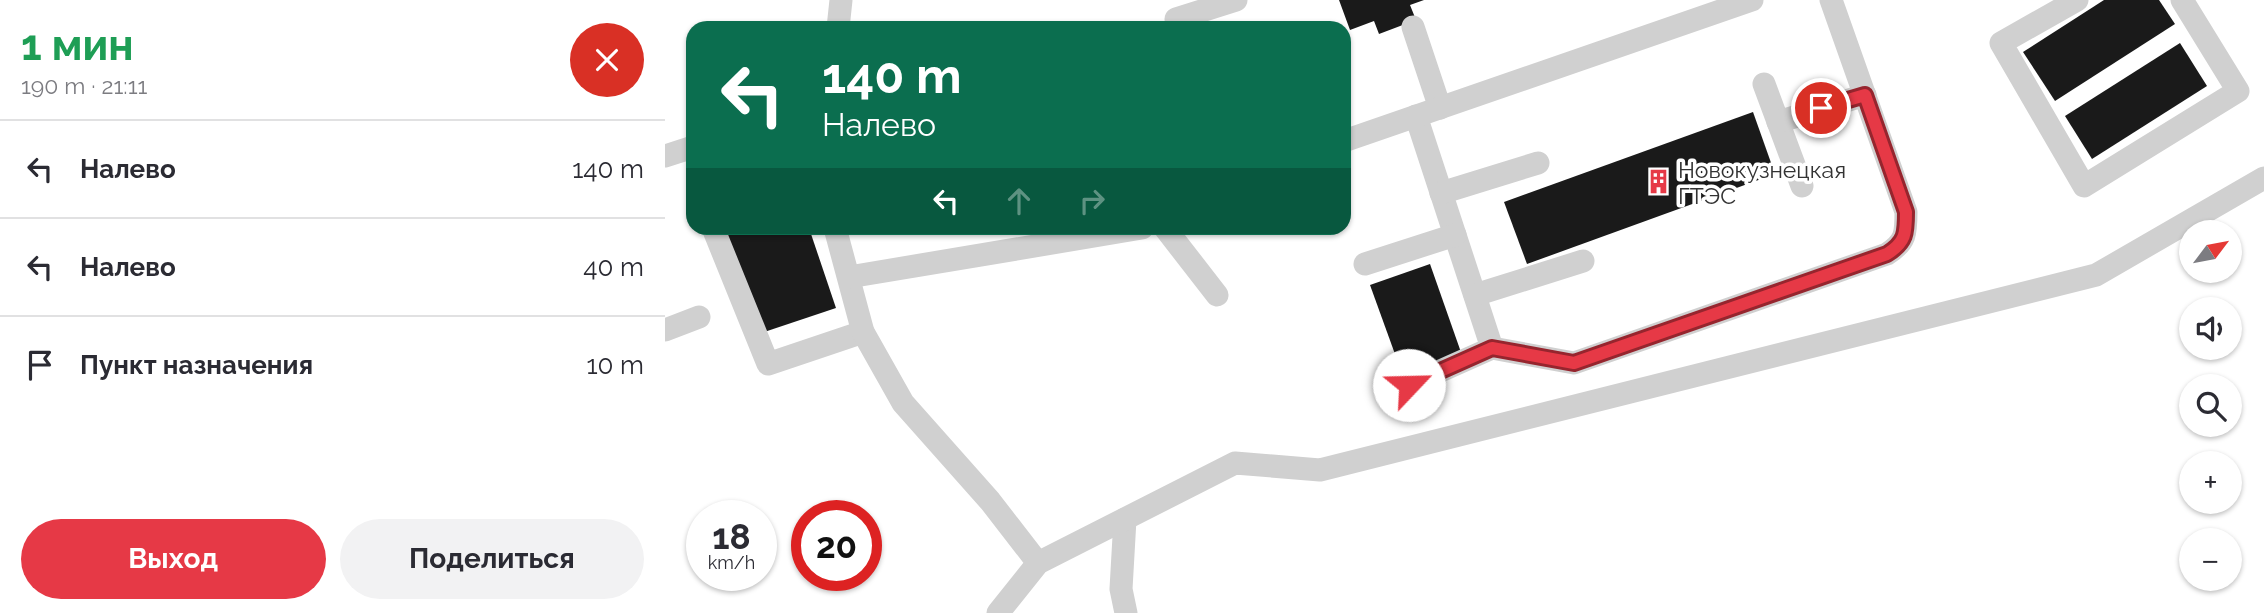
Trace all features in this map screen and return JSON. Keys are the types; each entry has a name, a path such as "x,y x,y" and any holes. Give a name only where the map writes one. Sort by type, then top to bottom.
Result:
{"street":[{"path":"839,21 841,0"},
{"path":"1175,16 1236,0"},
{"path":"1351,139 1752,0"},
{"path":"1409,385 1492,348 1574,363 1887,254 1899,246 1906,231 1906,212 1831,0"},
{"path":"2077,0 2001,43 2084,186 2238,91 2182,0"},
{"path":"1413,27 1440,108"},
{"path":"1764,84 1802,186"},
{"path":"1778,122 1865,95"},
{"path":"1416,116 1492,348"},
{"path":"665,156 686,149"},
{"path":"1441,193 1538,163"},
{"path":"998,613 1038,563 1235,463 1320,470 2096,275 2264,178"},
{"path":"716,235 768,364 863,332"},
{"path":"837,235 863,332 903,403 990,501 1038,563"},
{"path":"849,276 1099,235"},
{"path":"1170,235 1217,295"},
{"path":"1365,264 1455,235"},
{"path":"1475,295 1583,261"},
{"path":"665,330 699,317"},
{"path":"1125,519 1121,589 1126,613"}],"building":[{"path":"1339,0 1424,0 1410,5 1416,20 1379,34 1374,21 1351,30 1351,21 1347,21"},
{"path":"2104,0 2159,0 2175,24 2055,101 2023,52"},
{"path":"2180,43 2207,86 2092,159 2065,116"},
{"name":"Новокузнецкая ГТЭС","path":"1753,112 1775,174 1527,264 1504,202"},
{"path":"727,235 811,235 836,308 761,333"},
{"path":"1430,264 1463,358 1404,379 1370,285"}],"place":[{"name":"Новокузнецкая ГТЭС","path":"1658,182"}],"route":[{"path":"1409,385 1492,348 1574,363 1887,254 1899,246 1906,231 1906,212 1865,95 1821,108"}]}
